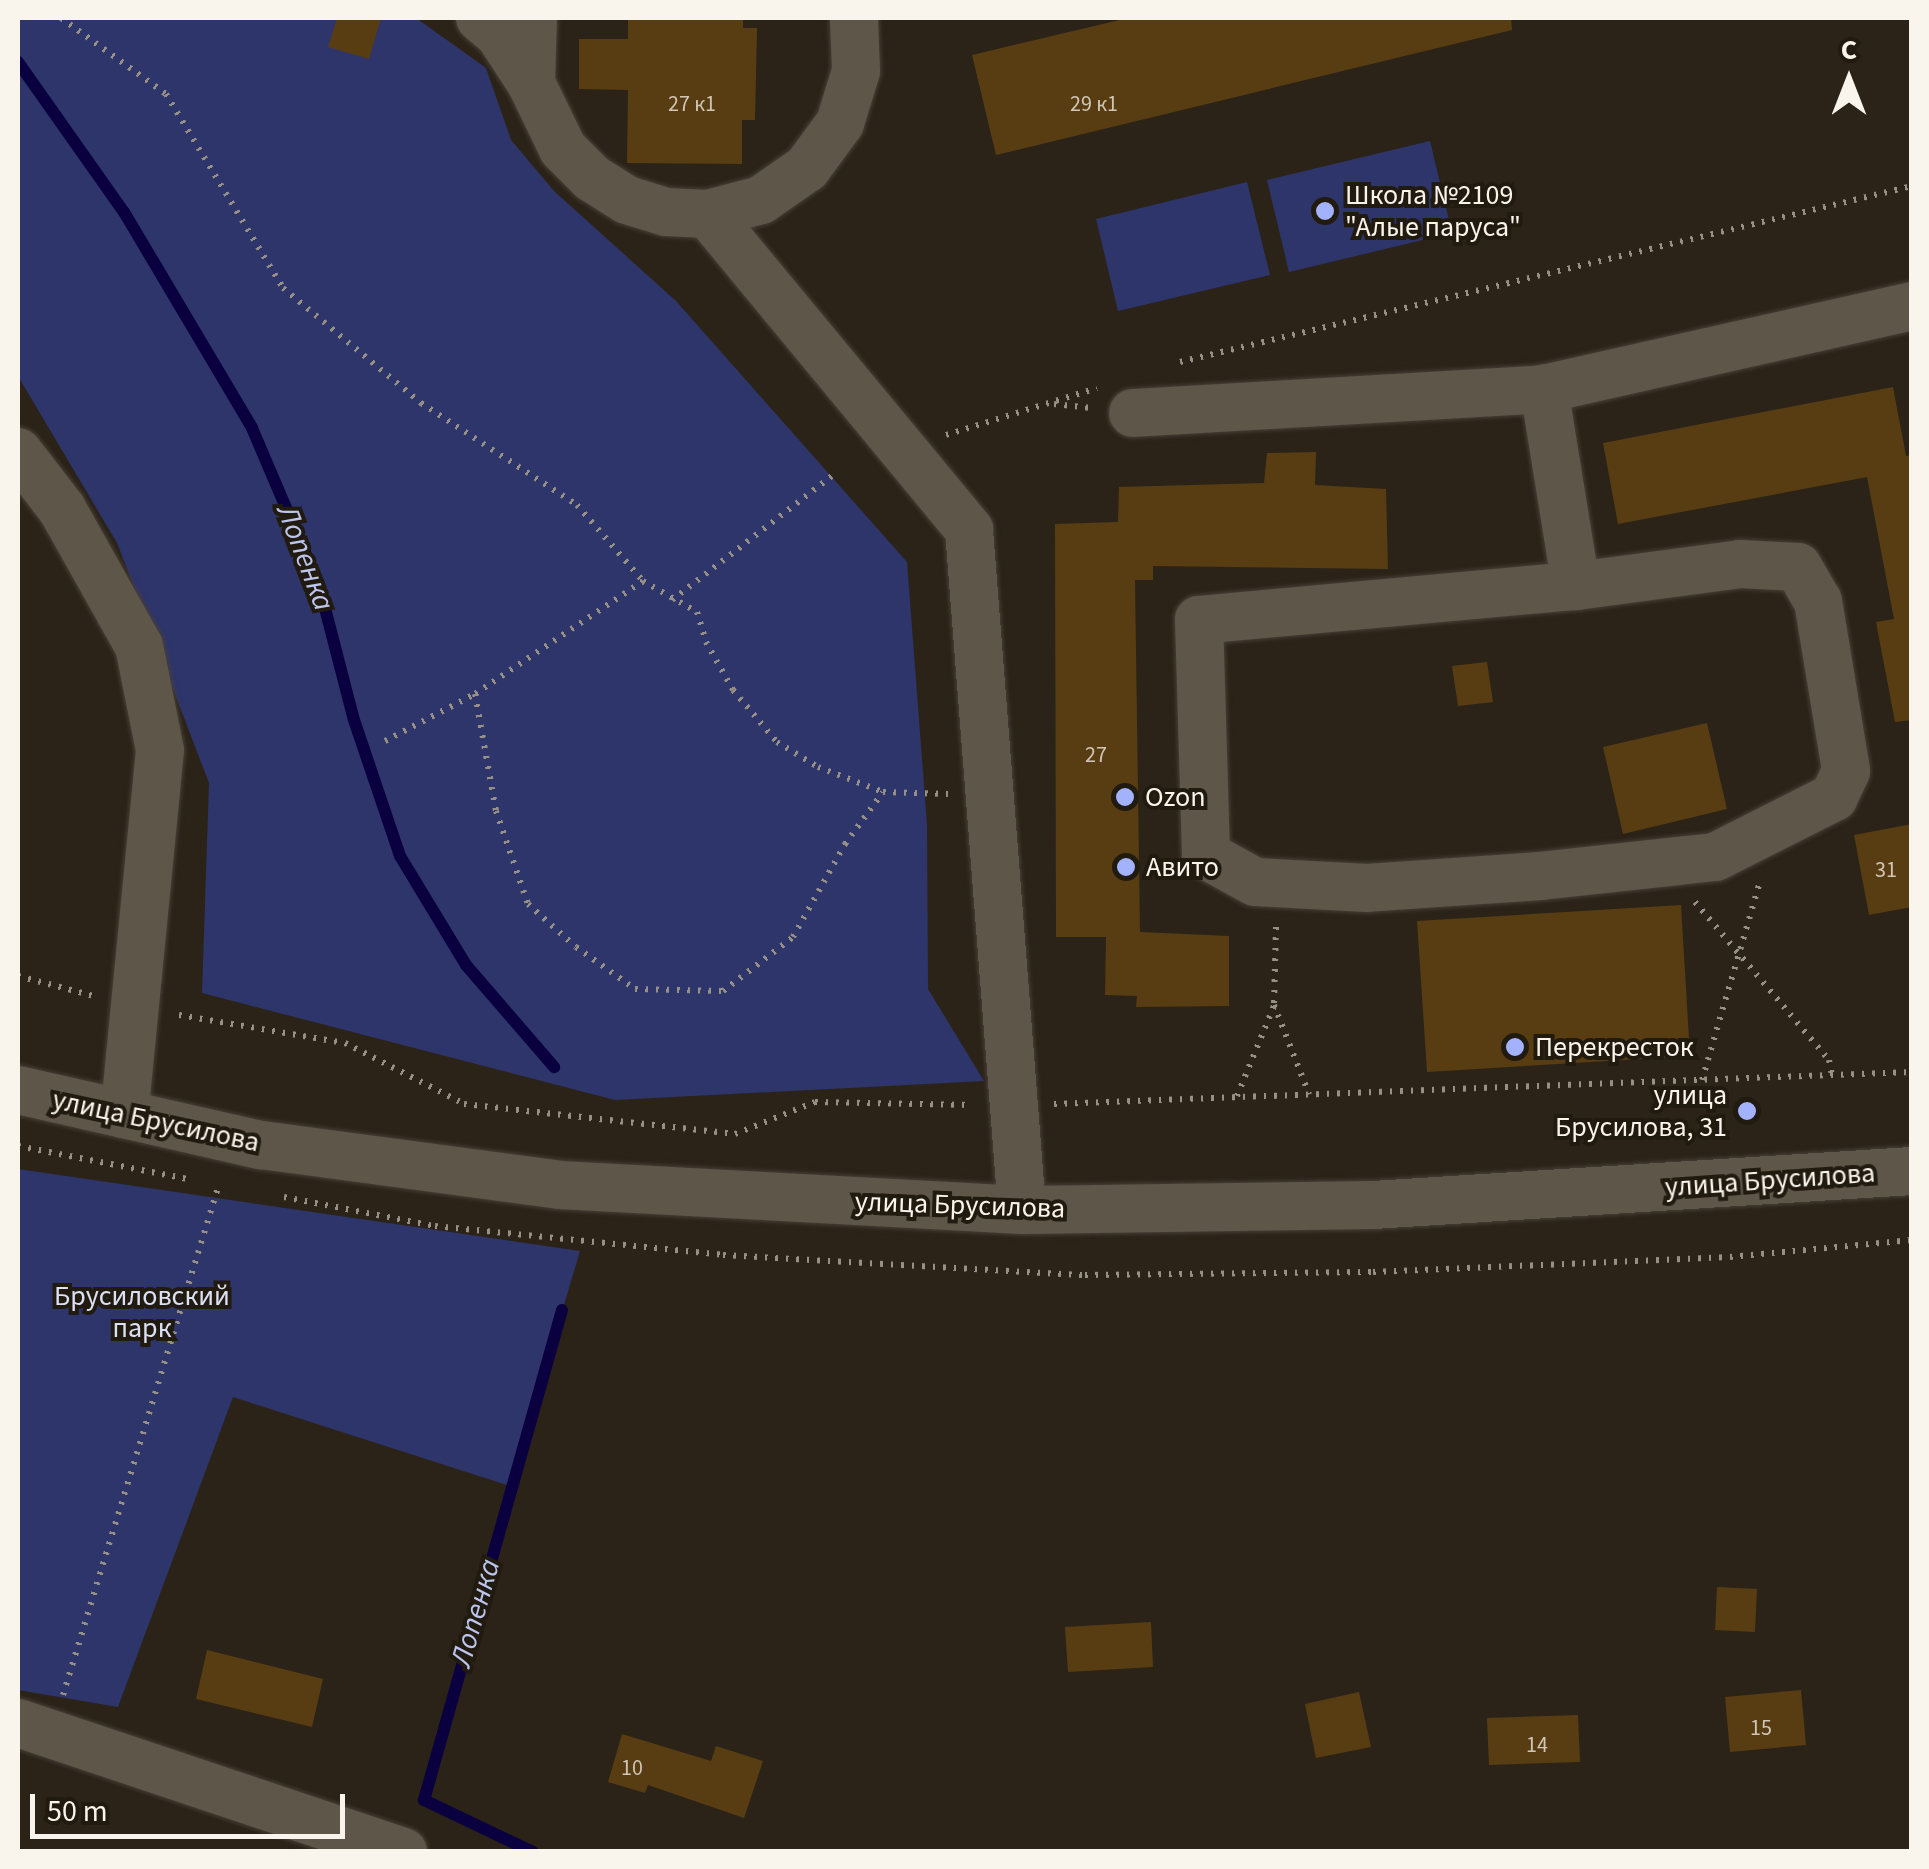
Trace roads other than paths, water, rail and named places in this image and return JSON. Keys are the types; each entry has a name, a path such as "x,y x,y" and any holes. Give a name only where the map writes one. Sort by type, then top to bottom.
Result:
{"street":[{"path":"480,18 500,34 531,83 562,148 592,178 626,200 666,212 708,214 761,200 807,168 840,124 856,71 854,18"},
{"path":"531,83 533,18"},
{"path":"708,214 970,530 1022,1210"},
{"path":"1117,400 1544,389 1912,306"},
{"path":"1544,389 1576,586"},
{"path":"18,452 62,509 139,646 160,750 124,1114"},
{"path":"1740,564 1798,567 1818,602 1846,772 1834,797 1715,857 1662,863 1367,888 1255,882 1206,856 1199,620 1576,586 1740,564"},
{"name":"улица Брусилова","path":"18,1090 261,1145 560,1185 1022,1210 1374,1205 1912,1171"},
{"path":"34,1728 403,1852"}],"waterway":[{"name":"Лопенка","path":"18,62 124,212 252,428 319,585 354,720 400,856 466,965 554,1067"},
{"name":"Лопенка","path":"533,1852 424,1800 562,1310"}],"place":[{"name":"Школа №2109 \"Алые паруса\"","path":"1325,211"},
{"name":"Ozon","path":"1125,797"},
{"name":"Авито","path":"1126,867"},
{"name":"Перекресток","path":"1515,1047"},
{"name":"улица Брусилова, 31","path":"1747,1111"}],"park label":[{"name":"Брусиловский парк","path":"142,1312"}]}
